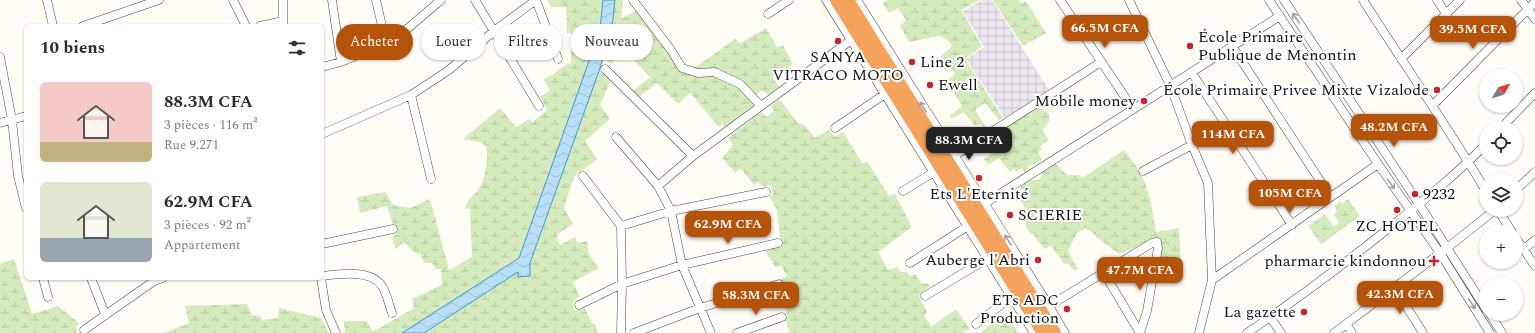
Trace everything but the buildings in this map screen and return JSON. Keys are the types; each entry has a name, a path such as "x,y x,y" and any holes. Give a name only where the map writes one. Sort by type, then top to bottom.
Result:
{"highway":[{"path":"836,0 1043,333"},
{"path":"848,0 1055,333"}],"street":[{"path":"47,0 52,24"},
{"path":"89,24 159,0"},
{"path":"233,0 245,24"},
{"path":"283,0 283,24"},
{"path":"332,0 341,62"},
{"path":"376,0 381,24"},
{"path":"412,24 441,0"},
{"path":"324,133 410,95 449,70 494,31 475,0"},
{"path":"503,24 536,0 545,24"},
{"path":"633,0 671,50 682,68 698,73 714,72 740,84 761,106"},
{"path":"768,14 789,0"},
{"path":"826,0 1034,333"},
{"path":"857,0 1065,333"},
{"path":"1060,0 1133,109"},
{"path":"1269,0 1378,164 1440,253 1490,333"},
{"path":"1284,0 1419,204 1479,298"},
{"path":"1364,0 1401,59 1433,105 1479,179"},
{"path":"1437,0 1447,15"},
{"path":"1401,59 1447,15 1460,0"},
{"path":"1521,0 1535,19"},
{"path":"1132,1 1170,85 1208,183 1212,280 1200,333"},
{"path":"1433,105 1535,2"},
{"path":"984,204 1280,16"},
{"path":"658,186 693,156 851,40"},
{"path":"1232,46 1330,196"},
{"path":"0,57 12,120 18,176 24,190"},
{"path":"324,66 346,60"},
{"path":"511,60 539,106"},
{"path":"954,156 1101,62"},
{"path":"605,69 693,156"},
{"path":"1192,73 1292,225"},
{"path":"1508,121 1535,93"},
{"path":"835,128 886,94"},
{"path":"410,95 431,179"},
{"path":"0,123 24,117"},
{"path":"616,138 658,186 671,211 682,265 711,333"},
{"path":"1143,171 1192,145"},
{"path":"1246,333 1340,267 1419,204 1469,162 1479,151"},
{"path":"1212,280 1292,225 1330,196 1378,164"},
{"path":"903,191 934,172"},
{"path":"1523,183 1535,172"},
{"path":"583,176 621,226 621,333"},
{"path":"621,226 671,211 766,192"},
{"path":"1334,333 1487,217"},
{"path":"910,263 968,226"},
{"path":"324,244 392,229"},
{"path":"1535,240 1524,250 1535,266"},
{"path":"1049,306 1152,243 1157,242 1158,248 1147,311 1140,333"},
{"path":"579,305 622,284 682,265 778,243"},
{"path":"925,296 987,259"},
{"path":"1104,273 1140,333"},
{"path":"324,277 358,274 377,281 383,288 392,313"},
{"path":"44,280 48,297"},
{"path":"92,280 105,314"},
{"path":"84,330 153,280"},
{"path":"321,280 326,310 336,333"},
{"path":"634,333 700,308 779,284"},
{"path":"1394,287 1423,333"},
{"path":"976,324 1011,297"},
{"path":"1270,317 1280,333"},
{"path":"737,333 782,318"},
{"path":"1494,321 1502,333"},
{"path":"1346,324 1352,333"}],"shaded area":[{"path":"982,0 992,0 1049,90 1005,118 966,59 984,47 963,11"}],"green space":[{"path":"547,0 603,0 601,24 570,24 570,33 567,33 566,7 551,7"},
{"path":"615,0 623,0 621,19 639,9 650,24 612,24"},
{"path":"888,0 980,0 961,10 982,46 965,59 1003,118 999,120 985,103 975,110 986,127 984,128 980,124 974,125 964,112 951,119 950,116 962,106 947,81 955,74 950,68 946,71 937,60 952,46 947,39 939,36 909,42 900,26 906,20 898,8 889,13 883,3"},
{"path":"993,0 1019,0 1022,4 1026,1 1046,33 1023,46"},
{"path":"653,28 686,74 735,39 740,43 766,28 777,47 783,45 793,64 773,78 779,87 768,95 762,90 750,100 754,105 725,127 722,124 719,127 690,93 678,104 657,83 639,97 633,91 650,77 634,60 653,60"},
{"path":"571,60 589,60 519,259 402,333 345,333 344,321 367,321 373,332 414,308 412,299 442,285 441,269 436,269 432,263 424,263 420,254 414,252 404,242 396,249 392,238 396,234 387,206 360,213 357,197 386,192 393,205 410,208 430,199 449,270 472,257 470,209 465,208 483,181 487,162 487,151 486,146 480,142 463,139 500,108 516,127 529,119 533,122 547,110 540,97 550,90 543,79 571,63"},
{"path":"606,60 614,60 612,64"},
{"path":"599,71 611,80 600,105 610,119 585,141 597,159 574,177 564,208 573,224 558,234 557,239 560,245 575,237 577,243 587,241 589,255 599,268 573,282 580,297 576,299 572,305 575,310 585,308 592,324 595,324 598,333 424,333 518,272 530,276 530,263"},
{"path":"779,99 799,124 803,124 815,138 829,130 835,137 843,132 863,164 867,161 889,196 895,194 912,227 878,252 888,270 897,267 901,272 907,272 910,276 915,274 922,284 927,283 930,286 919,296 927,312 924,316 932,326 956,309 970,329 963,333 790,333 785,319 788,317 783,301 779,302 774,291 782,288 779,280 787,276 781,266 775,267 765,251 781,247 777,210 769,196 773,195 770,185 763,187 758,182 754,185 741,169 735,173 722,158 733,145 728,138 761,112 767,117 774,111 771,106"},
{"path":"1039,108 1047,112 1050,118 1042,130 1049,140 1040,146 1042,149 1038,152 1042,160 1029,166 1025,173 1021,168 1016,172 1014,169 1010,172 999,158 988,165 984,159 996,151 999,154 1005,148 994,133"},
{"path":"1124,150 1138,169 1145,183 1151,203 1156,232 1179,228 1181,266 1163,270 1161,267 1157,267 1154,240 1120,254 1085,228 1077,233 1068,251 1078,269 1074,271 1068,263 1065,265 1051,246 1044,249 1033,234 1031,235 1026,226 1025,208 1018,196 1021,192 1021,185 1029,180 1039,180 1043,170 1055,163 1067,175 1079,175 1084,177"},
{"path":"1348,199 1360,216 1321,244 1308,226 1325,214 1334,227 1339,222 1334,215 1337,211 1335,206 1340,201 1342,204"},
{"path":"14,259 32,314 58,306 79,323 76,327 77,333 0,333 0,265 1,263"},
{"path":"247,304 252,315 260,316 262,320 278,318 279,308 321,318 329,333 164,333 189,323 185,306"},
{"path":"1005,314 1019,333 981,333 981,332"}],"water":[{"path":"603,0 615,0 612,24 601,24"},
{"path":"589,60 603,60 530,263 530,276 518,277 518,272 424,333 402,333 519,258"}],"place":[{"name":"SANYA VITRACO MOTO","path":"838,41"},
{"name":"École Primaire Publique de Menontin","path":"1190,46"},
{"name":"Line 2","path":"912,62"},
{"name":"Ewell","path":"930,85"},
{"name":"École Primaire Privee Mixte Vizalode","path":"1437,90"},
{"name":"Mobile money","path":"1144,101"},
{"name":"Ets L'Eternité","path":"979,178"},
{"name":"9232","path":"1415,194"},
{"name":"ZC HOTEL","path":"1397,210"},
{"name":"SCIERIE","path":"1010,215"},
{"name":"Auberge l'Abri","path":"1038,260"},
{"name":"pharmarcie kindonnou","path":"1434,261"},
{"name":"ETs ADC Production","path":"1067,309"},
{"name":"La gazette","path":"1304,312"}]}
